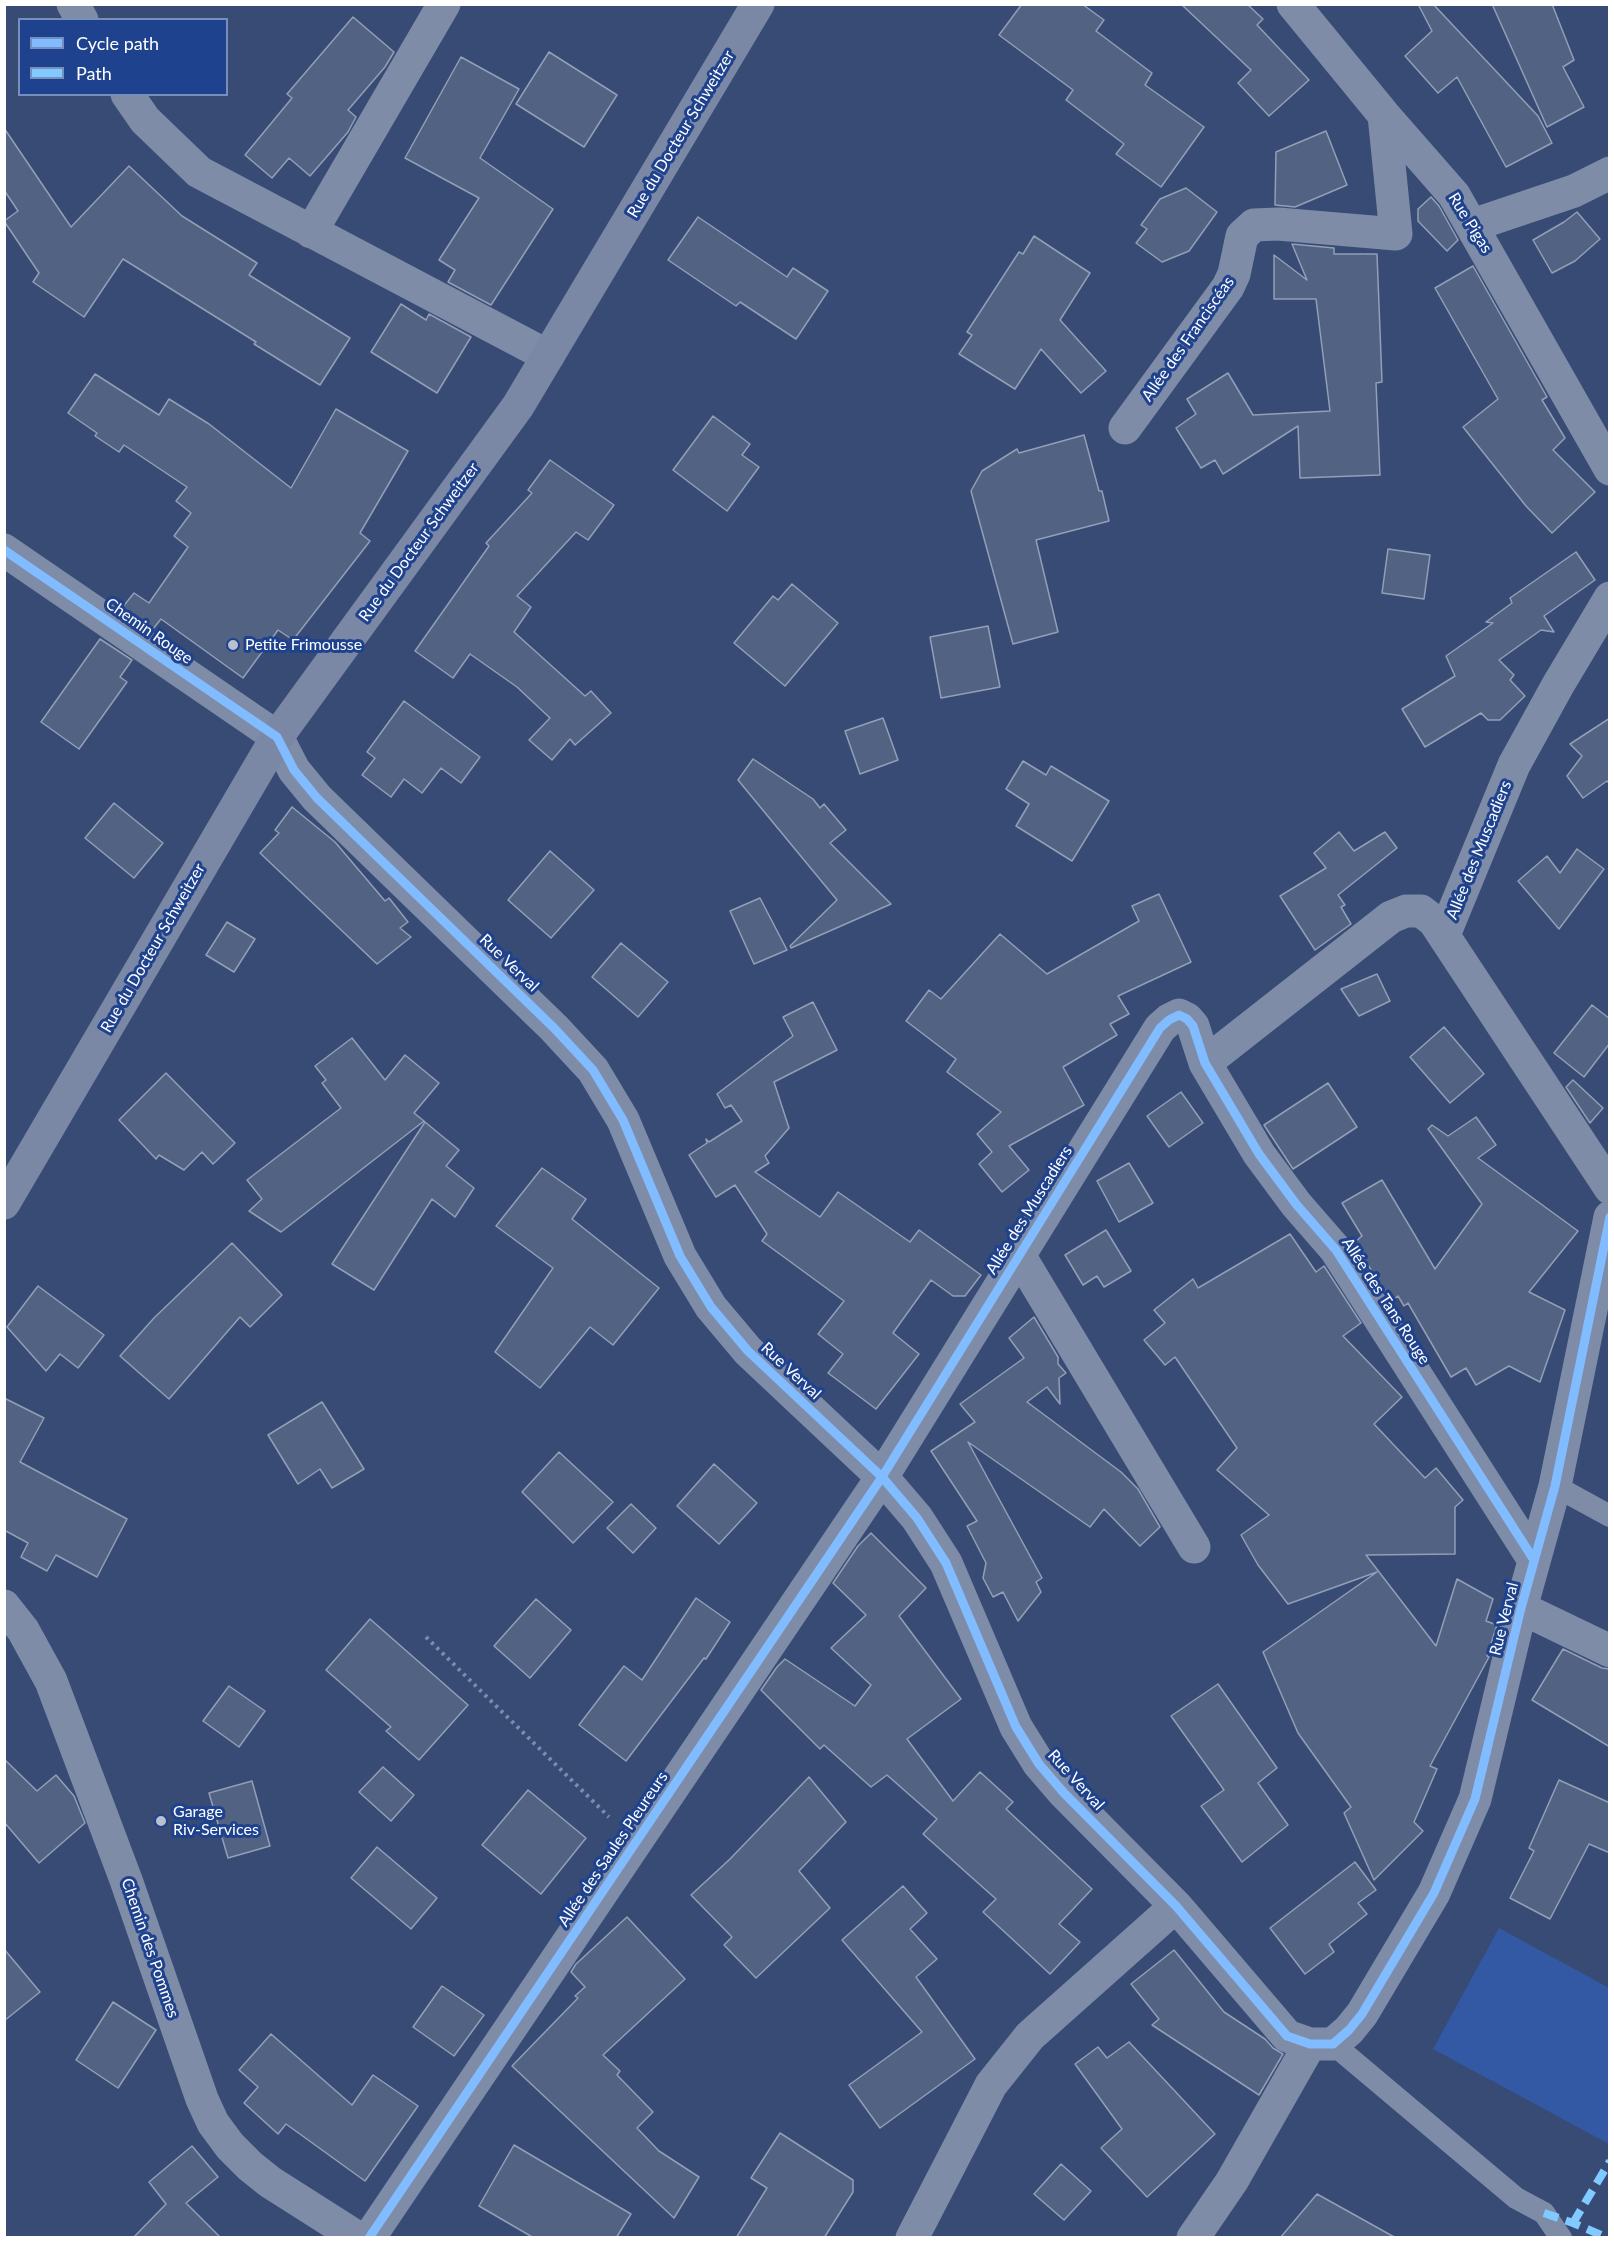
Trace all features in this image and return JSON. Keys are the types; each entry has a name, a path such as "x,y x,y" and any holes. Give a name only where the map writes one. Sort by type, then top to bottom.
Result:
{"main road":[{"name":"Rue du Docteur Schweitzer","path":"4,1203 277,737 518,406 758,4"}],"street":[{"path":"73,4 81,18"},
{"path":"311,232 444,4"},
{"name":"Rue Pigas","path":"1293,4 1384,116 1454,195 1610,469"},
{"path":"128,96 145,120 199,172 548,356"},
{"name":"Allée des Franciscéas","path":"1125,428 1228,287 1234,274 1242,236 1254,225 1278,224 1396,234 1384,116"},
{"path":"1473,225 1574,191 1610,173"},
{"name":"Chemin Rouge","path":"4,550 277,737"},
{"name":"Allée des Muscadiers","path":"1444,936 1514,765 1610,598"},
{"name":"Rue Verval","path":"277,737 294,770 317,798 554,1028 593,1070 623,1120 680,1256 711,1307 748,1351 882,1477 917,1518 946,1563 1016,1727 1039,1764 1064,1793 1176,1906 1287,2036 1321,2044 1349,2030 1362,2014 1434,1893 1471,1810 1521,1608 1555,1486 1610,1217"},
{"name":"Allée des Muscadiers","path":"882,1477 1160,1028 1179,1015 1187,1019 1193,1026 1205,1063 1391,917 1406,911 1421,911 1434,921 1444,936"},
{"path":"1444,936 1610,1188"},
{"name":"Allée des Tans Rouge","path":"1205,1063 1259,1154 1296,1204 1336,1250 1534,1560"},
{"path":"1019,1255 1194,1546"},
{"name":"Allée des Saules Pleureurs","path":"369,2238 882,1477"},
{"name":"Chemin des Pommes","path":"4,1606 23,1630 51,1681 126,1880 202,2099 213,2124 230,2146 264,2177 358,2238"},
{"name":"Rue Verval","path":"1521,1608 1610,1651"},
{"path":"912,2238 991,2085 1030,2036 1176,1906"},
{"path":"1193,2238 1321,2044"}],"lane":[{"path":"1555,1486 1610,1516"},
{"path":"1321,2044 1516,2198 1544,2213 1561,2238"}],"path":[{"path":"426,1637 635,1843"}],"shaded area":[{"path":"1499,1928 1609,1988 1609,2144 1433,2049"}],"building":[{"path":"1022,4 1082,4 1104,20 1096,31 1152,73 1145,85 1204,127 1161,187 1116,154 1124,144 1066,100 1073,90 999,35"},
{"path":"1181,4 1247,4 1263,19 1257,25 1309,80 1269,116 1238,83 1251,70"},
{"path":"1418,4 1433,4 1538,116 1552,143 1506,167 1457,77 1438,93 1405,56 1432,31"},
{"path":"1492,4 1552,4 1574,60 1563,67 1584,107 1547,127"},
{"path":"353,17 394,52 385,67 348,110 356,117 348,132 310,176 289,158 272,178 245,155 292,98 287,94"},
{"path":"549,52 617,95 584,147 516,104"},
{"path":"461,57 519,89 480,158 553,209 491,305 448,282 455,270 439,260 479,198 405,158"},
{"path":"4,128 71,227 129,166 182,216 257,263 249,275 350,338 320,385 123,259 84,317 33,282 39,273 4,221 18,211 4,190"},
{"path":"1326,131 1347,185 1295,207 1275,205 1276,152"},
{"path":"1186,188 1217,212 1189,251 1162,262 1136,243 1147,229 1141,225 1160,199"},
{"path":"1431,197 1439,206 1458,240 1447,251 1418,221 1418,209"},
{"path":"1577,212 1600,239 1575,261 1552,273 1533,240"},
{"path":"698,217 787,277 793,268 828,291 796,339 740,302 736,306 668,260"},
{"path":"1034,236 1090,273 1060,320 1106,371 1081,393 1041,349 1015,389 959,354 972,335 967,332 1019,252 1023,254"},
{"path":"1292,244 1334,248 1334,254 1377,254 1382,382 1376,383 1380,475 1300,478 1298,426 1223,474 1215,460 1201,468 1176,428 1196,414 1187,399 1228,373 1253,415 1330,411 1316,299 1274,299 1274,255 1307,280"},
{"path":"1473,266 1547,397 1542,400 1565,438 1553,450 1595,492 1552,533 1526,506 1463,427 1498,399 1435,288"},
{"path":"401,304 426,320 429,314 471,337 437,393 371,352"},
{"path":"95,374 159,415 169,399 209,424 291,488 336,409 408,451 360,533 370,541 293,640 278,630 243,678 161,619 153,629 122,608 134,593 149,603 188,547 174,536 191,513 176,501 187,487 124,445 119,452 95,436 97,433 68,413"},
{"path":"713,416 750,444 742,455 759,467 727,511 673,470"},
{"path":"1084,435 1109,521 1036,540 1058,632 1013,644 971,491 982,471 1017,449 1019,453"},
{"path":"550,460 614,505 588,540 576,532 517,596 531,607 514,632 585,696 591,691 611,713 575,745 570,739 552,760 529,740 550,718 517,687 470,654 453,678 415,651 489,546 486,543 532,493 528,490"},
{"path":"1388,549 1430,555 1424,599 1382,593"},
{"path":"1576,552 1595,580 1544,616 1554,632 1541,630 1499,660 1514,675 1510,680 1525,696 1500,720 1488,720 1481,713 1425,747 1402,709 1455,676 1446,656 1493,623 1486,622 1512,603 1510,598"},
{"path":"792,584 838,623 785,686 734,643 773,596 778,600"},
{"path":"988,626 1000,687 941,698 930,637"},
{"path":"100,639 132,660 120,677 127,682 79,749 41,722"},
{"path":"404,701 480,757 461,783 441,768 422,793 404,779 391,797 362,775 375,758 367,752"},
{"path":"883,718 898,760 860,774 845,731"},
{"path":"1610,718 1610,784 1607,781 1583,798 1567,776 1582,756 1570,744"},
{"path":"753,759 813,799 820,808 824,804 846,830 830,843 891,904 791,948 790,946 837,900 738,780"},
{"path":"1023,761 1046,775 1051,766 1109,801 1072,861 1016,826 1029,804 1006,789"},
{"path":"114,803 163,843 134,878 85,838"},
{"path":"292,807 335,842 385,901 389,898 408,922 400,928 411,937 377,964 260,853 279,833 275,830"},
{"path":"1339,832 1354,851 1385,832 1397,848 1338,895 1345,905 1341,907 1351,924 1315,950 1280,896 1326,868 1314,853"},
{"path":"1577,849 1604,869 1559,929 1518,881 1547,856 1560,873"},
{"path":"550,851 594,890 551,938 508,900"},
{"path":"1159,894 1191,962 1118,996 1129,1014 1110,1024 1117,1035 1063,1067 1084,1105 1009,1146 1029,1170 1002,1192 979,1164 992,1152 977,1134 1001,1112 947,1072 956,1059 906,1021 929,990 941,999 1000,934 1047,974 1139,921 1132,906"},
{"path":"760,898 787,950 754,964 730,911"},
{"path":"227,922 255,939 234,972 206,955"},
{"path":"621,943 668,982 638,1017 592,977"},
{"path":"1377,974 1390,1001 1359,1016 1341,989"},
{"path":"813,1002 837,1050 774,1082 789,1128 765,1156 769,1163 755,1172 820,1217 838,1192 910,1242 919,1230 981,1275 965,1296 953,1296 931,1280 893,1333 919,1354 876,1409 828,1373 843,1354 818,1334 844,1301 762,1241 767,1234 735,1185 716,1197 689,1155 707,1143 706,1139 709,1142 742,1121 731,1105 725,1108 717,1094 793,1036 783,1017"},
{"path":"1592,1005 1610,1019 1610,1043 1584,1077 1554,1053"},
{"path":"1444,1027 1484,1074 1450,1103 1410,1057"},
{"path":"352,1038 385,1080 405,1055 439,1083 414,1113 424,1121 281,1232 249,1211 262,1199 247,1180 341,1108 322,1083 326,1080 315,1066"},
{"path":"166,1073 235,1143 213,1164 202,1152 184,1170 159,1155 156,1159 119,1120"},
{"path":"1573,1080 1603,1108 1590,1123 1566,1087"},
{"path":"1328,1083 1357,1127 1293,1169 1264,1125"},
{"path":"1181,1092 1203,1123 1169,1147 1147,1116"},
{"path":"1476,1117 1496,1145 1478,1158 1578,1231 1529,1292 1565,1310 1540,1382 1509,1366 1476,1385 1466,1368 1451,1377 1408,1303 1404,1306 1398,1296 1391,1301 1354,1243 1362,1236 1342,1203 1382,1180 1435,1269 1482,1204 1428,1129 1432,1125 1448,1136"},
{"path":"425,1122 459,1150 446,1166 474,1188 455,1217 432,1199 374,1290 332,1264"},
{"path":"1129,1163 1153,1203 1119,1222 1097,1181"},
{"path":"542,1168 586,1199 572,1219 659,1288 613,1345 590,1327 540,1388 495,1352 553,1268 496,1226"},
{"path":"1106,1230 1131,1271 1104,1287 1097,1276 1083,1285 1065,1255"},
{"path":"1290,1234 1316,1272 1324,1266 1361,1323 1343,1336 1402,1397 1374,1424 1425,1478 1436,1468 1463,1500 1455,1507 1455,1554 1366,1555 1436,1646 1457,1579 1493,1599 1486,1621 1497,1625 1487,1656 1489,1657 1430,1766 1437,1769 1414,1822 1423,1831 1374,1880 1344,1813 1351,1807 1298,1733 1263,1652 1377,1572 1288,1604 1258,1565 1241,1535 1269,1515 1217,1470 1237,1448 1175,1357 1165,1365 1144,1340 1165,1323 1154,1310 1193,1279 1198,1288"},
{"path":"232,1243 282,1295 250,1327 240,1317 169,1399 120,1356 154,1318"},
{"path":"38,1286 104,1335 78,1368 60,1354 46,1371 7,1327"},
{"path":"1034,1317 1058,1357 1058,1364 1066,1373 1059,1378 1060,1404 1047,1387 1027,1402 1121,1472 1138,1489 1160,1527 1140,1546 1104,1509 1090,1527 968,1442 1042,1578 1036,1582 1041,1592 1018,1621 1003,1592 993,1597 983,1578 986,1563 967,1526 977,1521 931,1451 975,1422 960,1404 1024,1358 1009,1338"},
{"path":"4,1398 44,1418 20,1462 127,1519 97,1577 56,1555 47,1571 21,1557 28,1543 4,1530"},
{"path":"322,1402 364,1469 332,1488 320,1469 298,1484 268,1435"},
{"path":"559,1452 613,1502 573,1543 522,1492"},
{"path":"714,1464 757,1503 719,1544 677,1506"},
{"path":"631,1504 656,1528 633,1553 607,1528"},
{"path":"871,1533 926,1588 899,1616 961,1699 907,1739 953,1801 980,1772 1013,1802 1006,1809 1092,1889 1059,1924 1080,1942 1050,1974 983,1912 996,1899 923,1834 937,1819 887,1775 871,1787 824,1745 820,1749 761,1690 785,1659 855,1706 871,1685 831,1648 866,1615 833,1583 858,1546"},
{"path":"696,1598 730,1622 706,1659 704,1658 626,1761 579,1725 624,1666 642,1680"},
{"path":"536,1599 571,1630 530,1678 494,1646"},
{"path":"370,1619 468,1705 419,1760 386,1731 391,1727 326,1670"},
{"path":"1563,1649 1602,1668 1610,1669 1610,1747 1532,1700"},
{"path":"1218,1684 1277,1768 1258,1783 1288,1825 1242,1862 1201,1806 1224,1790 1171,1716"},
{"path":"229,1686 265,1711 239,1747 203,1721"},
{"path":"4,1759 37,1791 56,1775 74,1796 85,1823 39,1863 4,1822"},
{"path":"383,1767 414,1795 391,1821 359,1792"},
{"path":"809,1777 846,1822 799,1871 830,1908 756,1978 724,1945 732,1937 691,1895 730,1859"},
{"path":"1559,1780 1610,1803 1610,1853 1589,1844 1550,1919 1510,1898 1534,1851 1529,1848"},
{"path":"252,1781 270,1846 228,1858 209,1793"},
{"path":"528,1790 586,1838 541,1894 482,1845"},
{"path":"377,1847 437,1898 411,1929 351,1878"},
{"path":"1355,1862 1376,1890 1358,1903 1367,1914 1329,1944 1334,1952 1305,1974 1270,1928"},
{"path":"903,1886 927,1913 910,1929 937,1959 916,1977 975,2059 880,2128 849,2085 922,2032 842,1940"},
{"path":"627,1917 685,1979 603,2055 620,2071 617,2075 653,2112 637,2128 659,2151 699,2177 674,2218 512,2066 578,1998 575,1996 585,1987 571,1972 576,1964"},
{"path":"4,1949 40,1992 4,2021"},
{"path":"1174,1950 1224,2012 1283,2054 1259,2095 1152,2025 1159,2019 1131,1984"},
{"path":"442,1986 484,2015 454,2056 413,2027"},
{"path":"113,2002 156,2030 118,2088 76,2060"},
{"path":"271,2034 352,2105 373,2075 418,2106 365,2181 286,2124 278,2134 244,2103 258,2087 239,2070"},
{"path":"1129,2042 1215,2134 1147,2197 1101,2148 1122,2129 1075,2064 1098,2047 1107,2058"},
{"path":"780,2133 853,2180 853,2192 824,2238 736,2238 767,2188 751,2178"},
{"path":"514,2145 631,2214 616,2238 534,2238 479,2206"},
{"path":"192,2146 218,2177 186,2203 221,2238 133,2238 166,2204 149,2182"},
{"path":"1061,2164 1091,2191 1064,2220 1034,2194"},
{"path":"1317,2194 1396,2238 1280,2238"}],"marked path":[{"path":"1573,2223 1610,2161"},
{"path":"1544,2213 1608,2238"}],"cycle path":[{"path":"4,550 277,737 294,770 317,798 554,1028 593,1070 623,1120 680,1256 711,1307 748,1351 882,1477 917,1518 946,1563 1016,1727 1039,1764 1064,1793 1176,1906 1287,2036 1310,2044 1333,2044 1362,2014 1434,1893 1475,1799 1521,1608 1555,1486 1610,1217"},
{"path":"369,2238 882,1477 1160,1028 1169,1020 1179,1015 1193,1026 1205,1063 1259,1154 1296,1204 1336,1250 1534,1560"}],"place":[{"name":"Petite Frimousse","path":"233,645"},
{"name":"Garage Riv-Services","path":"161,1821"}]}
